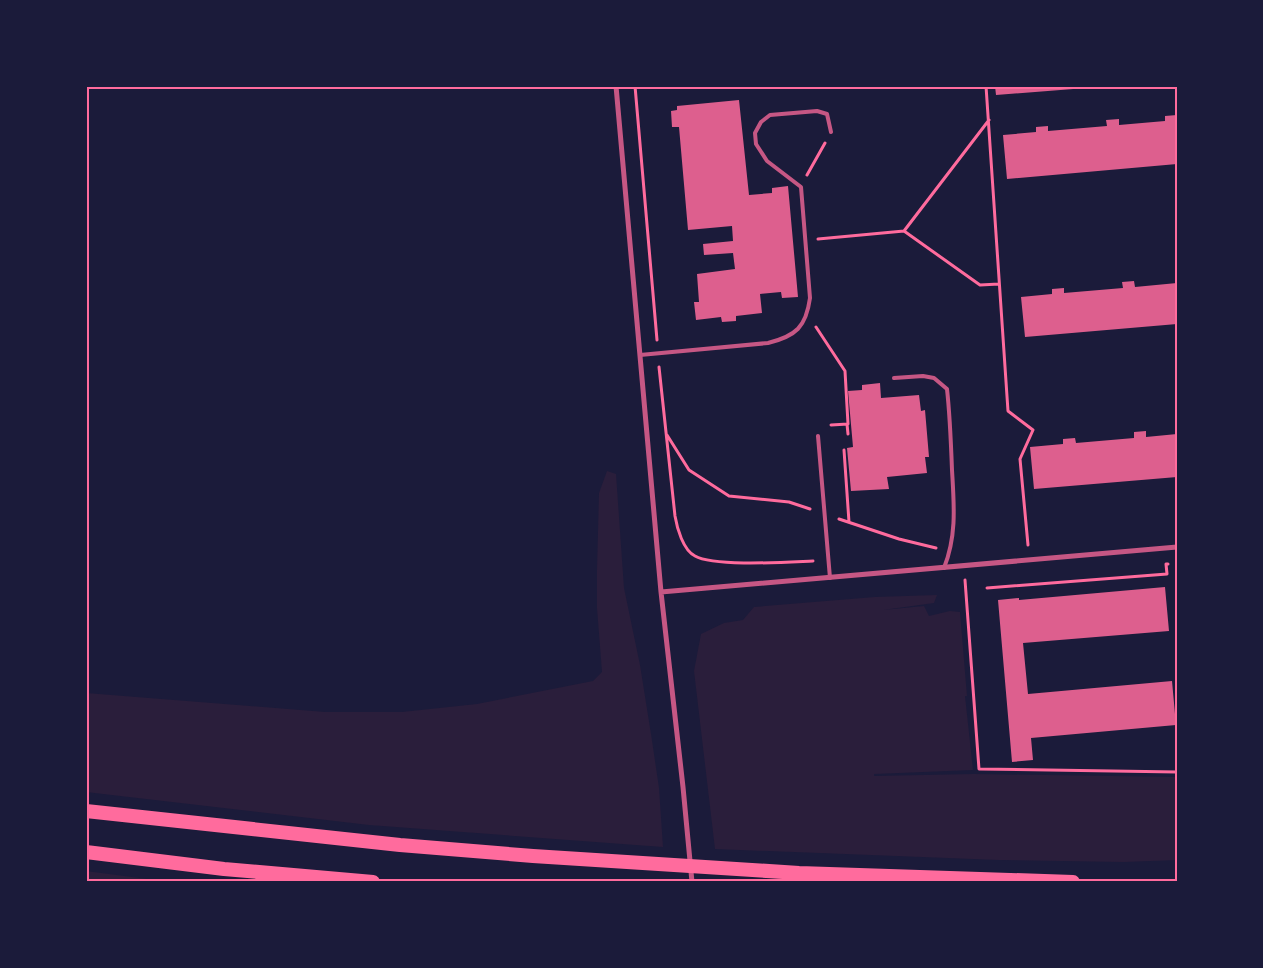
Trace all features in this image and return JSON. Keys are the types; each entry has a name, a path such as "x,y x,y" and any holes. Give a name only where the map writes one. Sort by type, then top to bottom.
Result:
{"highway":[{"path":"86,812 390,844 533,856 799,873 1074,882"},
{"path":"86,852 224,869 373,882"}],"street":[{"path":"616,86 661,592 692,882"},
{"path":"661,592 1177,547"}],"lane":[{"path":"640,355 768,344 787,338 798,329 808,314 810,298 800,187 767,161 756,144 755,133 761,122 770,115 817,110 828,114 831,132"},
{"path":"894,378 923,376 934,378 947,389 950,413 955,522 951,551 944,568"},
{"path":"818,436 830,578"}],"path":[{"path":"635,86 665,432 679,536 694,556 713,562 829,561"},
{"path":"986,86 1008,411 1033,430 1020,459 1029,560"},
{"path":"904,231 989,120"},
{"path":"800,187 831,132"},
{"path":"805,240 904,231 980,285 999,284"},
{"path":"808,314 845,371 848,434"},
{"path":"831,426 848,424"},
{"path":"665,432 689,470 729,496 789,502 899,540 951,551"},
{"path":"844,450 849,522"},
{"path":"931,553 951,551"},
{"path":"987,588 1167,574 1166,564 1171,563"},
{"path":"964,566 979,769 1177,772"}],"shaded area":[{"path":"607,471 616,474 624,588 640,665 651,734 659,788 663,847 369,825 86,792 86,693 325,712 402,712 477,704 593,681 602,672 597,608 597,570 599,493"},
{"path":"937,595 934,603 883,610 924,606 929,616 950,611 960,612 967,696 965,696 973,770 874,774 874,776 974,774 1177,777 1177,860 1124,862 999,860 715,849 694,671 701,634 724,623 743,620 754,607 875,597"},
{"path":"86,871 170,882 86,882"}],"building":[{"path":"995,86 1085,86 1086,88 996,95"},
{"path":"739,100 749,195 772,193 772,188 788,186 798,297 782,298 781,292 760,294 762,313 736,316 736,321 722,322 721,317 696,320 694,302 699,302 697,274 735,269 733,253 704,255 703,244 733,241 732,226 688,230 679,127 672,127 671,111 677,110 677,106"},
{"path":"1177,115 1177,164 1007,179 1003,135 1036,132 1036,127 1048,126 1048,131 1107,126 1106,120 1119,119 1119,125 1165,121 1165,116"},
{"path":"1134,281 1135,287 1177,283 1177,324 1025,337 1021,297 1052,294 1052,289 1064,288 1064,293 1123,288 1122,282"},
{"path":"880,383 881,398 919,395 921,411 925,410 929,457 925,457 927,473 887,477 889,489 851,491 847,448 853,447 848,391 862,390 862,385"},
{"path":"1146,431 1146,437 1177,434 1177,477 1034,489 1030,447 1063,444 1063,439 1075,438 1076,443 1134,438 1134,432"},
{"path":"1165,587 1169,631 1023,643 1028,694 1172,681 1176,725 1031,738 1033,760 1012,762 998,600 1019,598 1019,600"}]}
